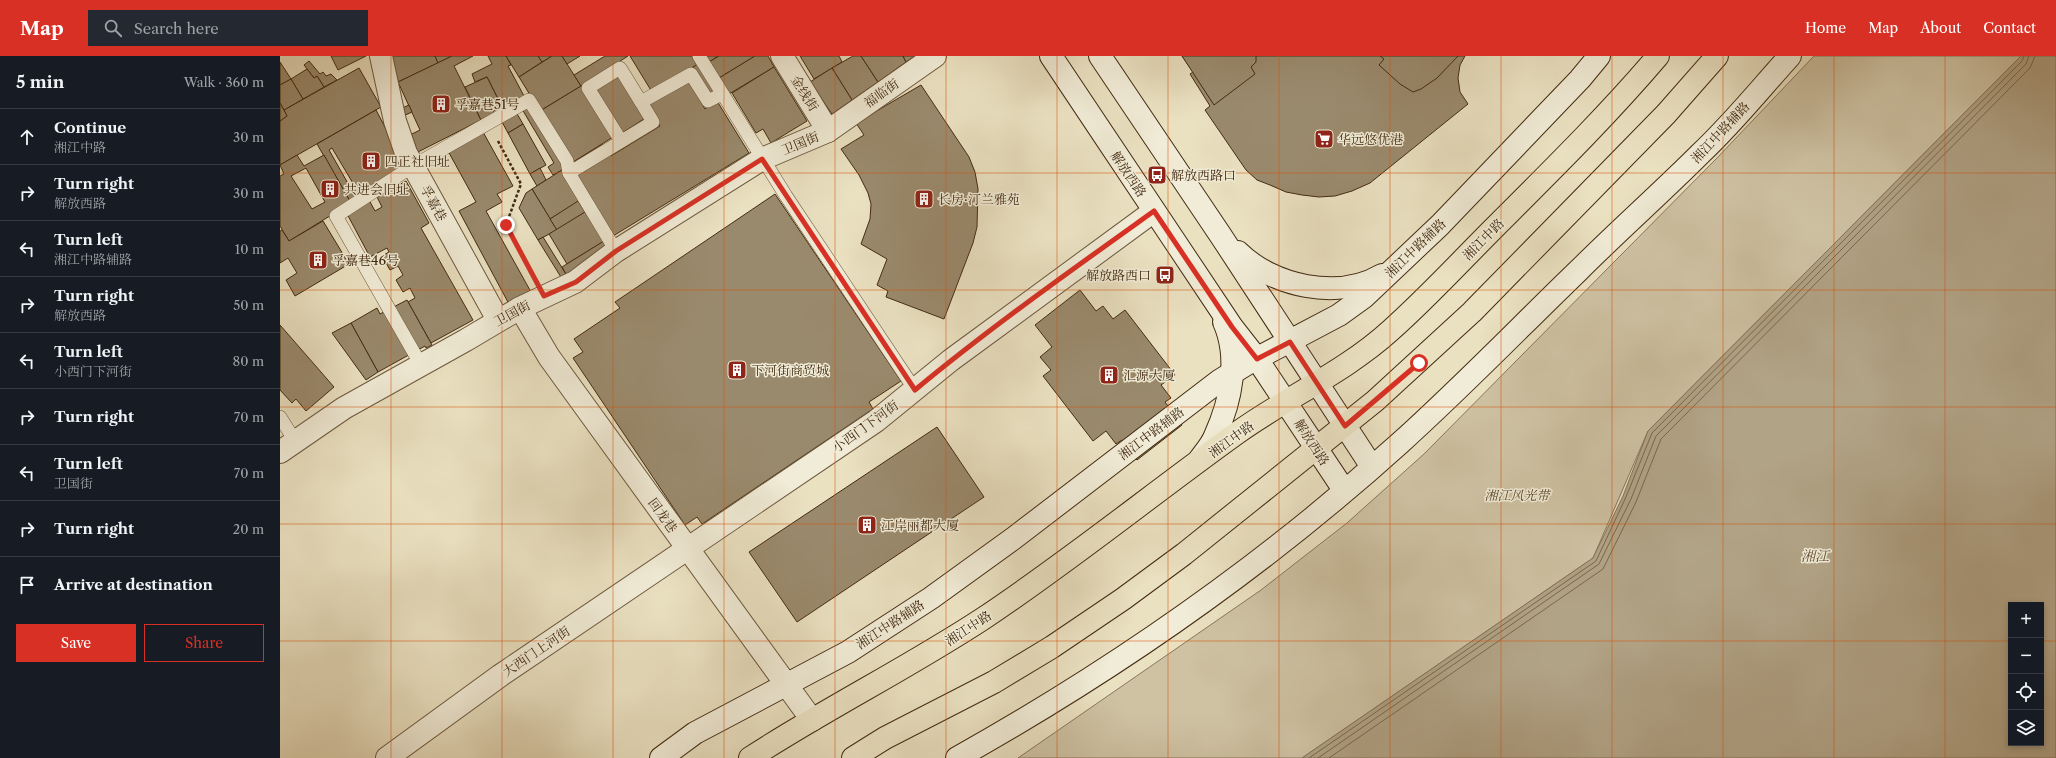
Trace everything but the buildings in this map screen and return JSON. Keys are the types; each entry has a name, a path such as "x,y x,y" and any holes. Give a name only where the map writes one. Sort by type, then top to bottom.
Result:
{"main road":[{"name":"湘江中路","path":"750,758 984,618 1087,546 1237,433 1356,358 1391,331 1586,134 1635,83 1658,56"},
{"path":"853,758 898,731 994,682 1052,647 1123,599 1184,554 1345,426 1419,363 1472,312 1666,114 1717,56"}],"street":[{"name":"孚嘉巷","path":"381,56 400,138 413,166 498,320"},
{"name":"金线街","path":"782,56 828,131"},
{"name":"福临街","path":"828,131 935,56"},
{"name":"解放西路","path":"1051,56 1232,327 1257,359 1344,490"},
{"path":"1100,56 1221,236 1372,467"},
{"name":"湘江中路辅路","path":"957,758 1062,697 1144,645 1228,584 1372,467 1458,389 1579,269 1704,151 1790,56"},
{"name":"湘江中路辅路","path":"661,758 695,733 848,652 930,598 1014,538 1232,373 1339,315 1364,298 1404,260 1548,112 1597,57"},
{"name":"卫国街","path":"287,447 344,408 498,320 544,296 576,282 616,251 762,159 828,131"},
{"name":"小西门下河街","path":"687,548 876,421 951,360 1047,288 1154,211"},
{"path":"1221,236 1245,259 1268,274 1294,284 1323,288 1355,286 1380,277 1404,260"},
{"path":"1196,464 1215,437 1224,411 1232,373 1232,345 1215,301"},
{"name":"回龙巷","path":"520,308 549,357 812,720"},
{"name":"大西门上河街","path":"387,758 501,675 687,548"}],"lane":[{"path":"698,56 762,159 915,390"},
{"path":"569,173 653,122 620,68 588,88 621,141"},
{"path":"641,102 692,74 708,102 722,94"},
{"path":"421,365 336,216 413,166 529,100 567,161 569,173 616,251"},
{"path":"280,417 287,447"}],"path":[{"path":"489,124 521,184 506,225 544,296"}],"green space":[{"name":"湘江风光带","path":"1814,56 2021,56 1648,431 1593,558 1302,758 1018,758 1261,590 1347,523 1424,454 1716,159"}],"water":[{"name":"湘江","path":"2021,56 2056,56 2056,758 1302,758 1593,558 1623,496 1648,431"}],"place":[{"name":"孚嘉巷51号","path":"441,104"},
{"name":"华远悠优港","path":"1324,139"},
{"name":"四正社旧址","path":"371,161"},
{"name":"解放西路口","path":"1157,175"},
{"name":"共进会旧址","path":"330,189"},
{"name":"长房·汀兰雅苑","path":"924,199"},
{"name":"孚嘉巷46号","path":"318,260"},
{"name":"解放路西口","path":"1165,275"},
{"name":"下河街商贸城","path":"737,370"},
{"name":"汇源大厦","path":"1109,375"},
{"name":"江岸丽都大厦","path":"867,525"}],"route":[{"path":"506,225 544,296 576,282 616,251 675,212 762,159 915,390 951,360 1047,288 1154,211 1232,327 1257,359 1290,342 1345,426 1419,363"}]}
